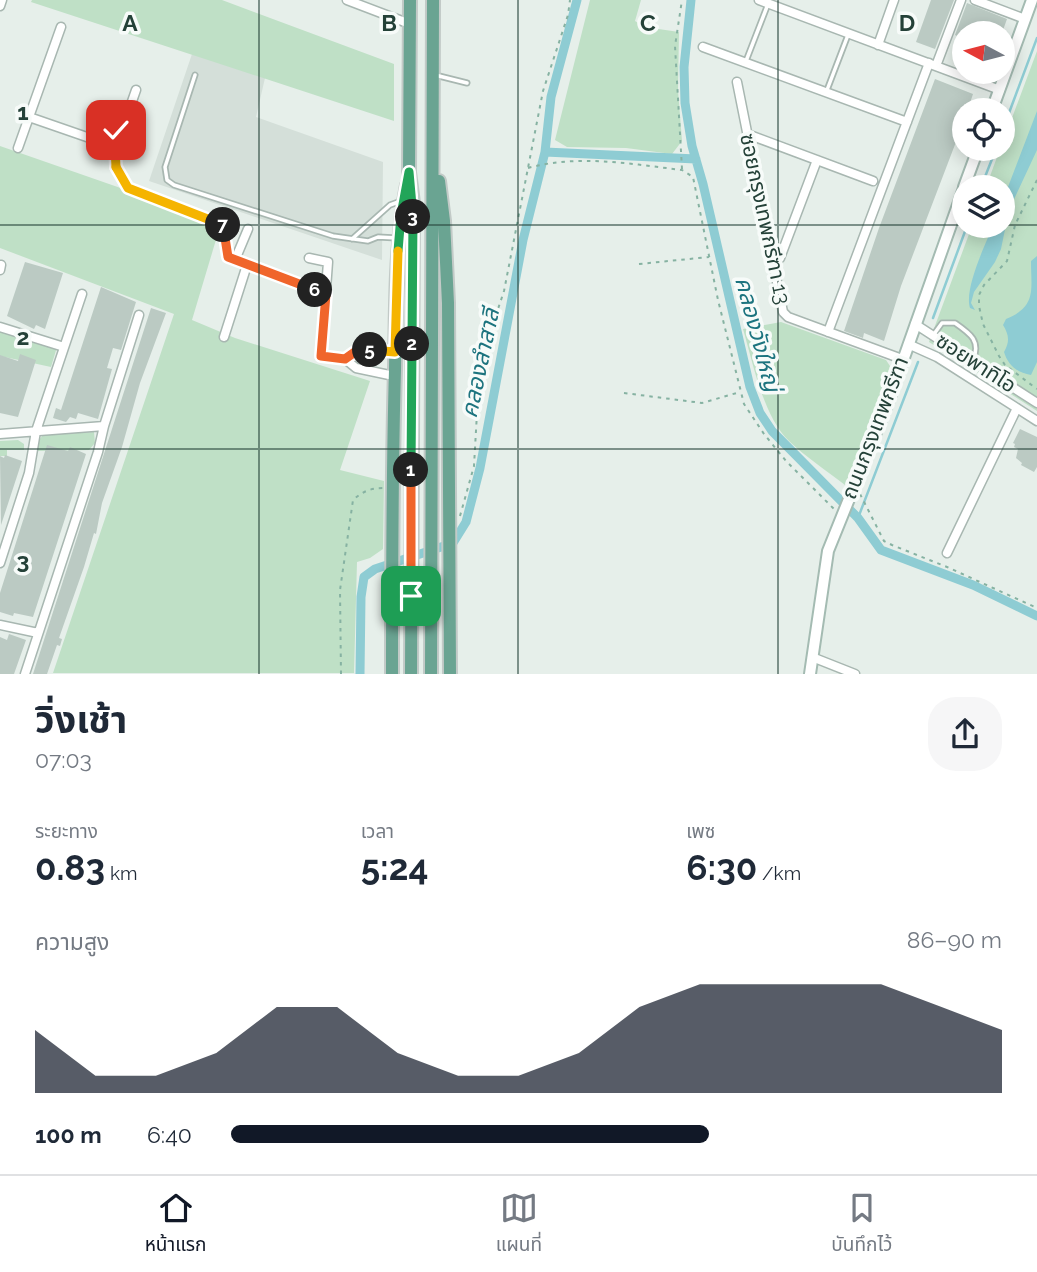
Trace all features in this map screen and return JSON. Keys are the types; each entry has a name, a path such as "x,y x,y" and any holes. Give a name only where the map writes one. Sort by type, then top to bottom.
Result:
{"main road":[{"path":"410,0 409,172 413,203 411,674"},
{"path":"431,674 433,0"},
{"path":"996,98 1032,0"},
{"path":"433,127 444,221 448,303 450,674"},
{"path":"392,674 392,487 398,238 409,172"},
{"name":"ถนนกรุงเทพกรีฑา","path":"810,674 827,556 889,400 952,221"}],"street":[{"path":"347,0 410,24"},
{"path":"759,0 999,90"},
{"path":"878,45 894,0"},
{"path":"828,332 907,122 961,0"},
{"path":"975,0 1025,19"},
{"path":"18,148 61,27"},
{"path":"703,47 907,122"},
{"name":"ซอยกรุงเทพกรีฑา 13","path":"737,82 783,312 788,317 902,359"},
{"path":"29,117 111,145 121,142 121,133 136,90"},
{"path":"121,133 116,130 108,131 105,138 111,145 115,165 128,188 225,226 228,257 326,294"},
{"path":"747,134 873,181"},
{"path":"773,264 780,258 817,160"},
{"path":"235,260 248,229"},
{"path":"309,258 328,262 321,356 345,359 356,368 394,376"},
{"path":"224,337 247,265"},
{"path":"0,563 29,473 36,431 82,294"},
{"path":"24,674 98,452 139,315"},
{"name":"ซอยพาทิโอ","path":"915,324 1037,403"},
{"path":"0,327 64,346"},
{"path":"908,344 937,357 1037,421"},
{"path":"345,359 359,349 395,352"},
{"path":"947,553 1017,408"},
{"path":"0,434 104,426"},
{"path":"0,625 38,633"},
{"path":"812,657 855,674"}],"lane":[{"path":"745,63 769,2"},
{"path":"826,92 849,34"},
{"path":"433,74 467,83"},
{"path":"195,75 164,167 167,180 174,185 250,211 350,240 398,238"},
{"path":"350,240 390,205 404,200"},
{"path":"933,335 942,323 956,323 975,341 977,351 973,361"}],"path":[{"path":"455,515 461,516 474,466 478,396 487,342 504,290 543,91 568,15 570,0"},
{"path":"682,0 676,46 682,170"},
{"path":"528,168 550,162 595,161 682,170 693,177 744,404 786,461 835,511"},
{"path":"1037,180 1015,225 1007,261 984,285 979,295 983,324 999,356 1005,365 1037,389"},
{"path":"639,264 710,256"},
{"path":"625,393 702,403 741,392"},
{"path":"341,674 340,590 353,500 372,488 392,487"},
{"path":"854,493 884,541 1037,608"}],"shaded area":[{"path":"192,54 265,78 256,117 383,162 382,260 149,181"}],"green space":[{"path":"222,0 394,64 394,121 31,2"},
{"path":"590,0 641,0 635,21 645,27 679,32 678,90 682,141 672,154 626,148 567,147 555,140"},
{"path":"1037,51 1037,411 929,342 968,238 1015,238 1015,175 990,175 996,161 1015,161 1015,110"},
{"path":"0,146 221,223 192,320 235,338 370,381 340,470 384,481 383,549 370,558 357,562 354,673 53,673 174,314 0,248"},
{"path":"781,322 886,360 892,369 845,485 789,441 772,418 766,404 743,329"},
{"path":"0,330 57,347 51,367 0,356"},
{"path":"94,432 95,443 89,450 37,451 43,435"},
{"path":"18,440 24,444 24,450 7,450 7,456 0,456 0,441"}],"water":[{"path":"1037,111 1037,150 1015,197 1015,175 1013,175"},
{"path":"988,238 1003,238 995,262 974,292 971,303 975,310 970,308 970,290"},
{"path":"1037,256 1037,362 1031,375 1017,370 1008,361 1004,352 1008,338 1003,325 1006,319 1028,303 1031,261"}],"building":[{"path":"931,0 954,0 935,49 916,42"},
{"path":"967,3 1007,19 1006,21 960,21"},
{"path":"935,79 973,94 972,98 952,98 952,152 901,286 884,341 864,333 863,338 844,331"},
{"path":"25,262 63,273 45,329 36,325 34,329 7,316"},
{"path":"101,287 136,302 121,350 113,348 107,368 112,369 98,419 78,413 76,419 70,417 66,422 53,418 56,408 61,410"},
{"path":"151,308 166,313 140,383 122,447 102,503 96,534 94,533 59,638 62,639 60,646 57,645 47,674 33,674"},
{"path":"20,354 36,360 18,417 0,413 0,355 18,361"},
{"path":"1020,429 1037,437 1037,467 1034,472 1021,465 1016,458 1018,449 1013,443"},
{"path":"47,445 68,451 70,447 86,454 33,617 14,613 13,616 0,612 0,593"},
{"path":"5,455 22,461 1,525 0,456 4,458"},
{"path":"9,634 26,640 14,674 0,674 0,637 7,640"}],"waterway":[{"name":"คลองลำสาลี","path":"360,674 361,597 364,577 375,569 453,543 466,522 480,468 523,240 545,152 551,97 577,0"},
{"name":"คลองวังใหญ่","path":"691,0 684,67 685,103 692,146 750,387 760,413 772,431 858,518 881,550 973,585 1037,616"},
{"path":"1015,98 1037,38"},
{"path":"545,152 696,159"},
{"path":"986,175 991,161"},
{"path":"933,318 963,238"},
{"path":"858,518 918,362"}],"route":[{"path":"116,130 121,133 122,139 115,147 115,165 128,188 225,226 228,257 326,294 321,356 345,359 359,349 395,352 398,238 409,172 413,203 411,596"}]}
